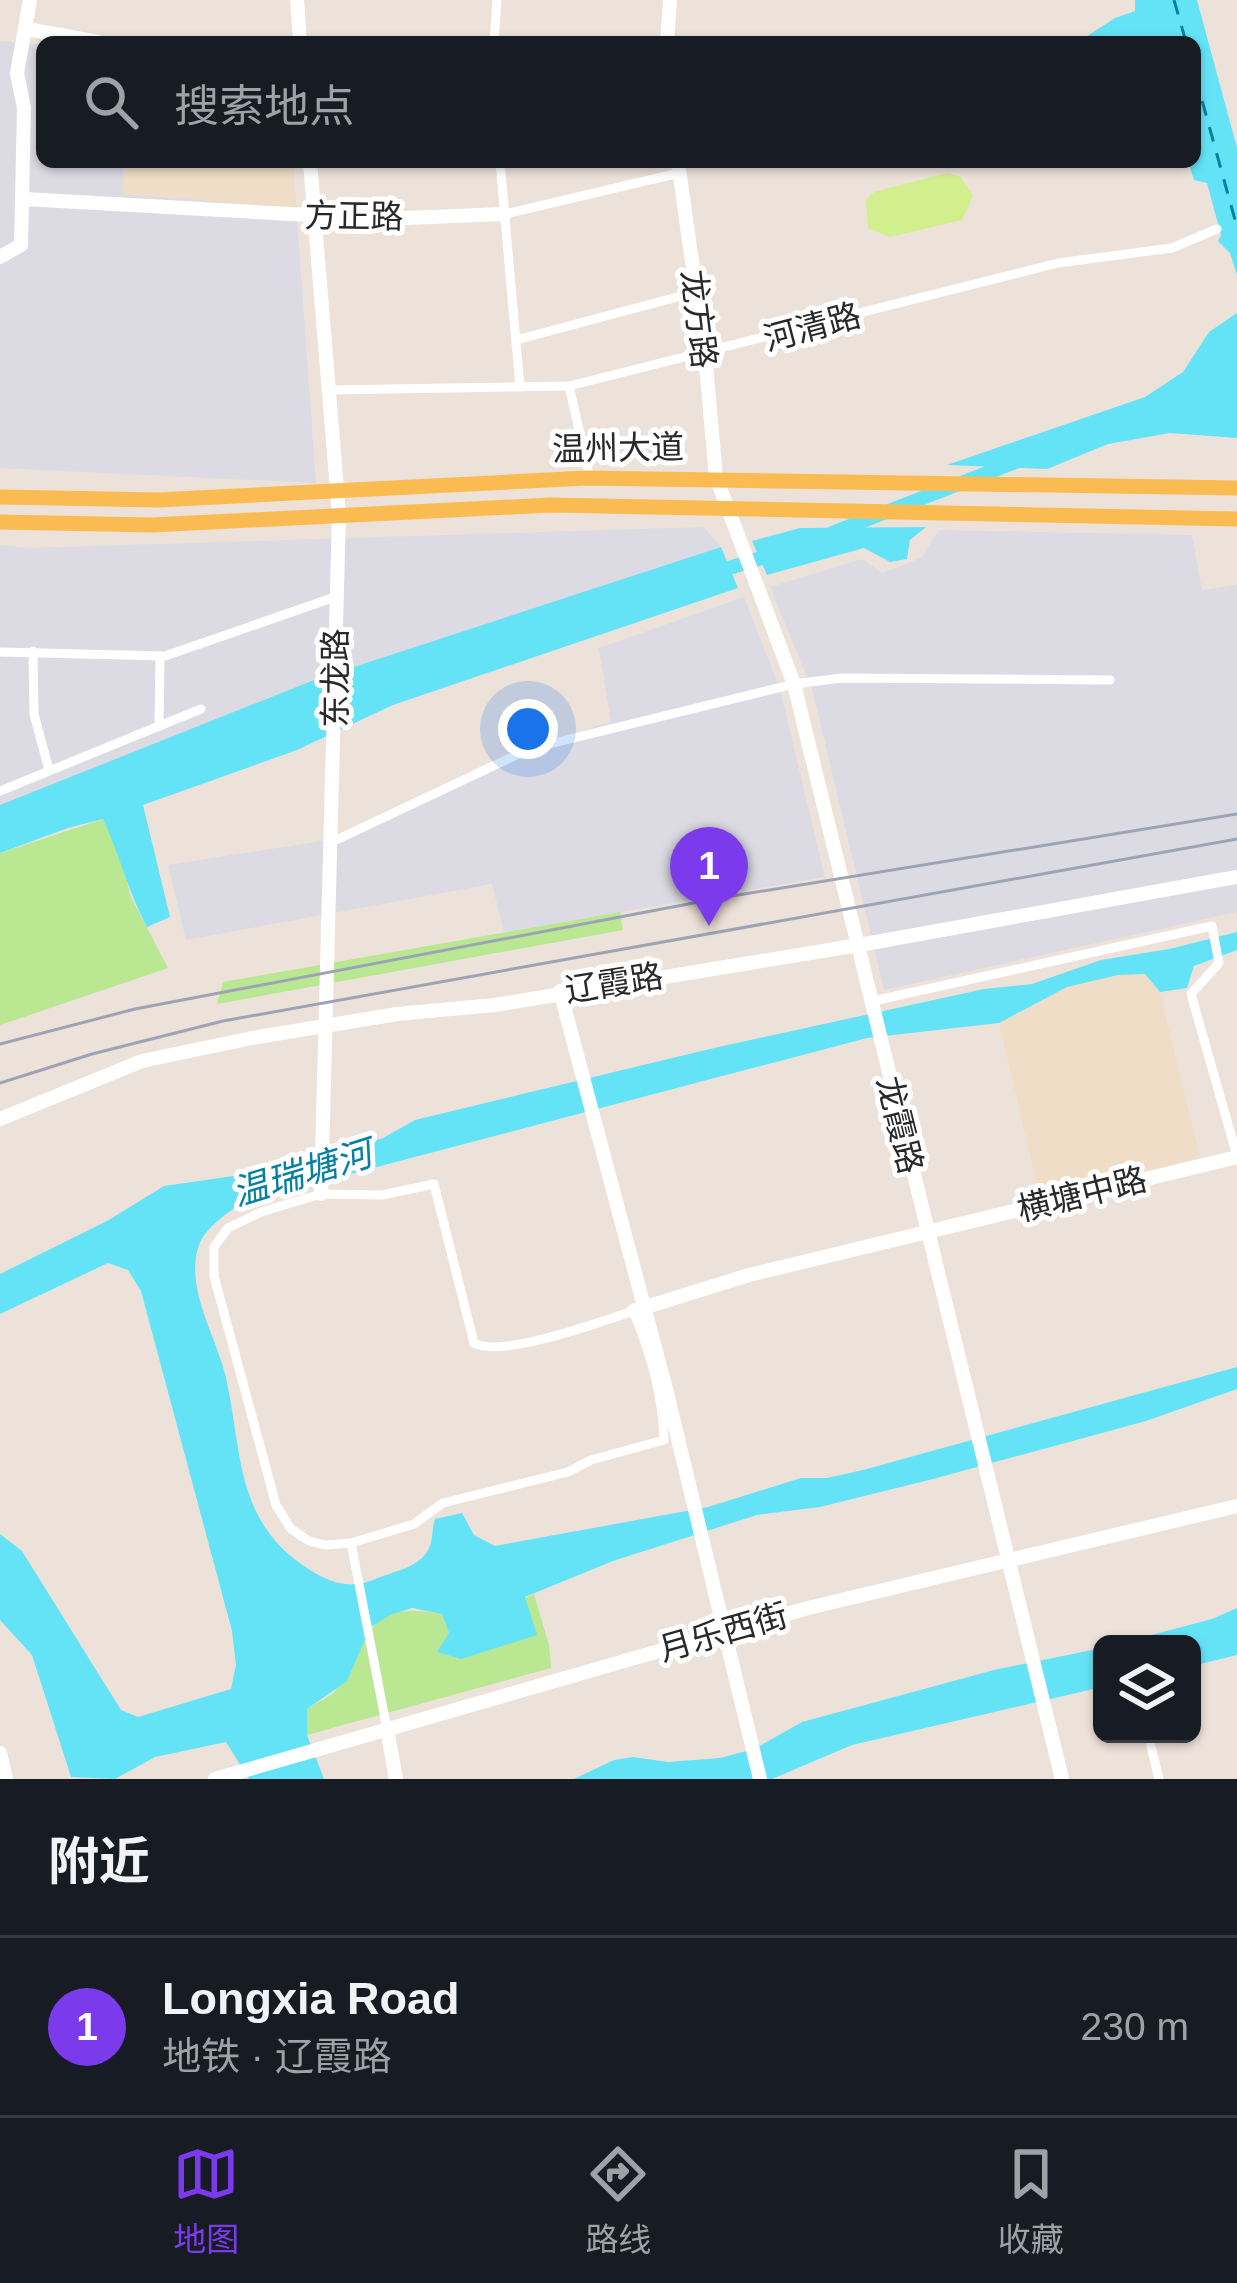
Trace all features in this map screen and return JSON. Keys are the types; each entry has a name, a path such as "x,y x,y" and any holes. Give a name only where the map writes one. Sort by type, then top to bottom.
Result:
{"main road":[{"name":"温州大道","path":"0,497 158,500 590,478 716,477 1237,488"},
{"name":"温州大道","path":"0,522 152,525 482,506 1237,519"}],"street":[{"path":"0,257 21,245 23,107 17,73 30,0"},
{"path":"297,0 300,36"},
{"path":"494,36 497,0"},
{"path":"667,36 670,0"},
{"path":"27,29 65,36"},
{"name":"东龙路","path":"310,168 339,514 321,1192"},
{"path":"501,168 520,387"},
{"name":"方正路","path":"24,199 314,217 505,214 679,168"},
{"name":"龙方路","path":"679,168 705,354 716,477"},
{"name":"河清路","path":"328,390 569,386 1058,263 1172,248 1217,229"},
{"path":"516,340 696,292"},
{"path":"569,386 590,478"},
{"name":"龙霞路","path":"716,477 794,684 1062,1779"},
{"path":"0,652 160,656 335,597"},
{"path":"33,651 34,714 49,770"},
{"path":"159,726 160,656"},
{"path":"332,842 529,749 794,684 842,678 1110,680"},
{"path":"0,791 201,709"},
{"name":"辽霞路","path":"0,1119 142,1061 325,1026 495,1005 859,945 1237,877"},
{"path":"872,1001 1212,926 1219,960 1191,994 1237,1156"},
{"path":"560,991 598,1123 664,1418 664,1440 591,1460 568,1472 443,1503 414,1524 351,1543 325,1545 309,1540 291,1529 276,1505 214,1276 214,1247 228,1228 321,1192 382,1195 434,1184 473,1342 482,1348 513,1345 639,1308"},
{"name":"横塘中路","path":"639,1308 749,1275 1237,1156"},
{"path":"639,1308 681,1454 760,1779"},
{"name":"月乐西街","path":"214,1779 724,1631 1237,1506"},
{"path":"351,1543 396,1779"},
{"path":"1150,1743 1159,1779"},
{"path":"0,1753 6,1779"}],"shaded area":[{"path":"0,41 36,44 36,168 293,168 316,483 0,468"},
{"path":"124,168 293,168 296,208 122,194"},
{"path":"704,527 721,547 314,680 0,805 0,545 30,548"},
{"path":"939,530 1192,535 1202,590 1237,585 1237,912 884,990 812,689 770,587 862,559 882,573 921,558"},
{"path":"744,597 780,689 825,877 504,932 492,884 186,940 168,865 335,839 511,752 611,722 599,648"},
{"path":"1145,974 1160,992 1200,1157 1040,1197 999,1023 1067,987"}],"green space":[{"path":"947,173 961,177 973,196 962,220 890,237 868,228 866,200 874,192"},
{"path":"103,819 123,862 130,895 168,968 0,1025 0,853"},
{"path":"620,912 623,930 217,1004 223,982"},
{"path":"534,1594 551,1668 307,1735 307,1709 335,1691 366,1638 384,1618 398,1612 442,1614 449,1633"}],"water":[{"path":"1135,0 1197,0 1237,148 1237,275 1230,253 1218,241 1221,235 1207,183 1194,180 1190,168 1201,168 1201,36 1087,36 1135,11"},
{"path":"1237,313 1237,438 1170,433 1108,444 1047,469 947,465 1145,397 1183,372 1209,332"},
{"path":"926,527 910,540 907,559 890,562 864,548 767,575 752,541 800,528"},
{"path":"721,547 738,588 393,705 297,750 143,805 170,917 147,927 103,819 0,853 0,805 314,680"},
{"name":"温瑞塘河","path":"1237,932 1237,950 1194,966 1187,988 1160,992 1145,974 1118,975 1067,987 999,1023 867,1038 244,1202 206,1232 195,1261 199,1295 226,1378 240,1460 255,1509 286,1551 318,1575 343,1584 369,1581 415,1563 430,1546 435,1519 462,1513 474,1535 495,1546 708,1507 801,1478 863,1470 1237,1367 1237,1389 1146,1421 820,1507 757,1515 613,1561 525,1597 537,1635 461,1659 437,1652 449,1633 442,1614 412,1608 390,1615 370,1628 347,1681 307,1709 307,1735 324,1779 249,1779 226,1742 155,1757 115,1779 71,1777 32,1655 0,1620 0,1534 22,1551 121,1710 138,1717 231,1689 236,1665 232,1631 141,1291 128,1270 108,1263 0,1314 0,1274 107,1221 164,1186 282,1169 383,1138 415,1120 714,1048 984,989 1032,984 1101,960"},
{"path":"1237,1608 1237,1655 1201,1664 1201,1635 1151,1635"},
{"path":"1093,1650 1093,1689 852,1745 772,1779 574,1779 614,1760 633,1757 668,1762 720,1758 754,1749 802,1722 994,1670"}],"waterway":[{"path":"832,533 1018,461"},
{"path":"713,573 777,553"}],"ferry route":[{"path":"1174,0 1184,36"},
{"path":"1201,97 1237,227"}],"railway":[{"path":"0,1044 135,1009 720,898 1237,814"},
{"path":"0,1083 223,1021 1237,839"}],"place":[{"name":"Longxia Road","path":"709,926"}]}
